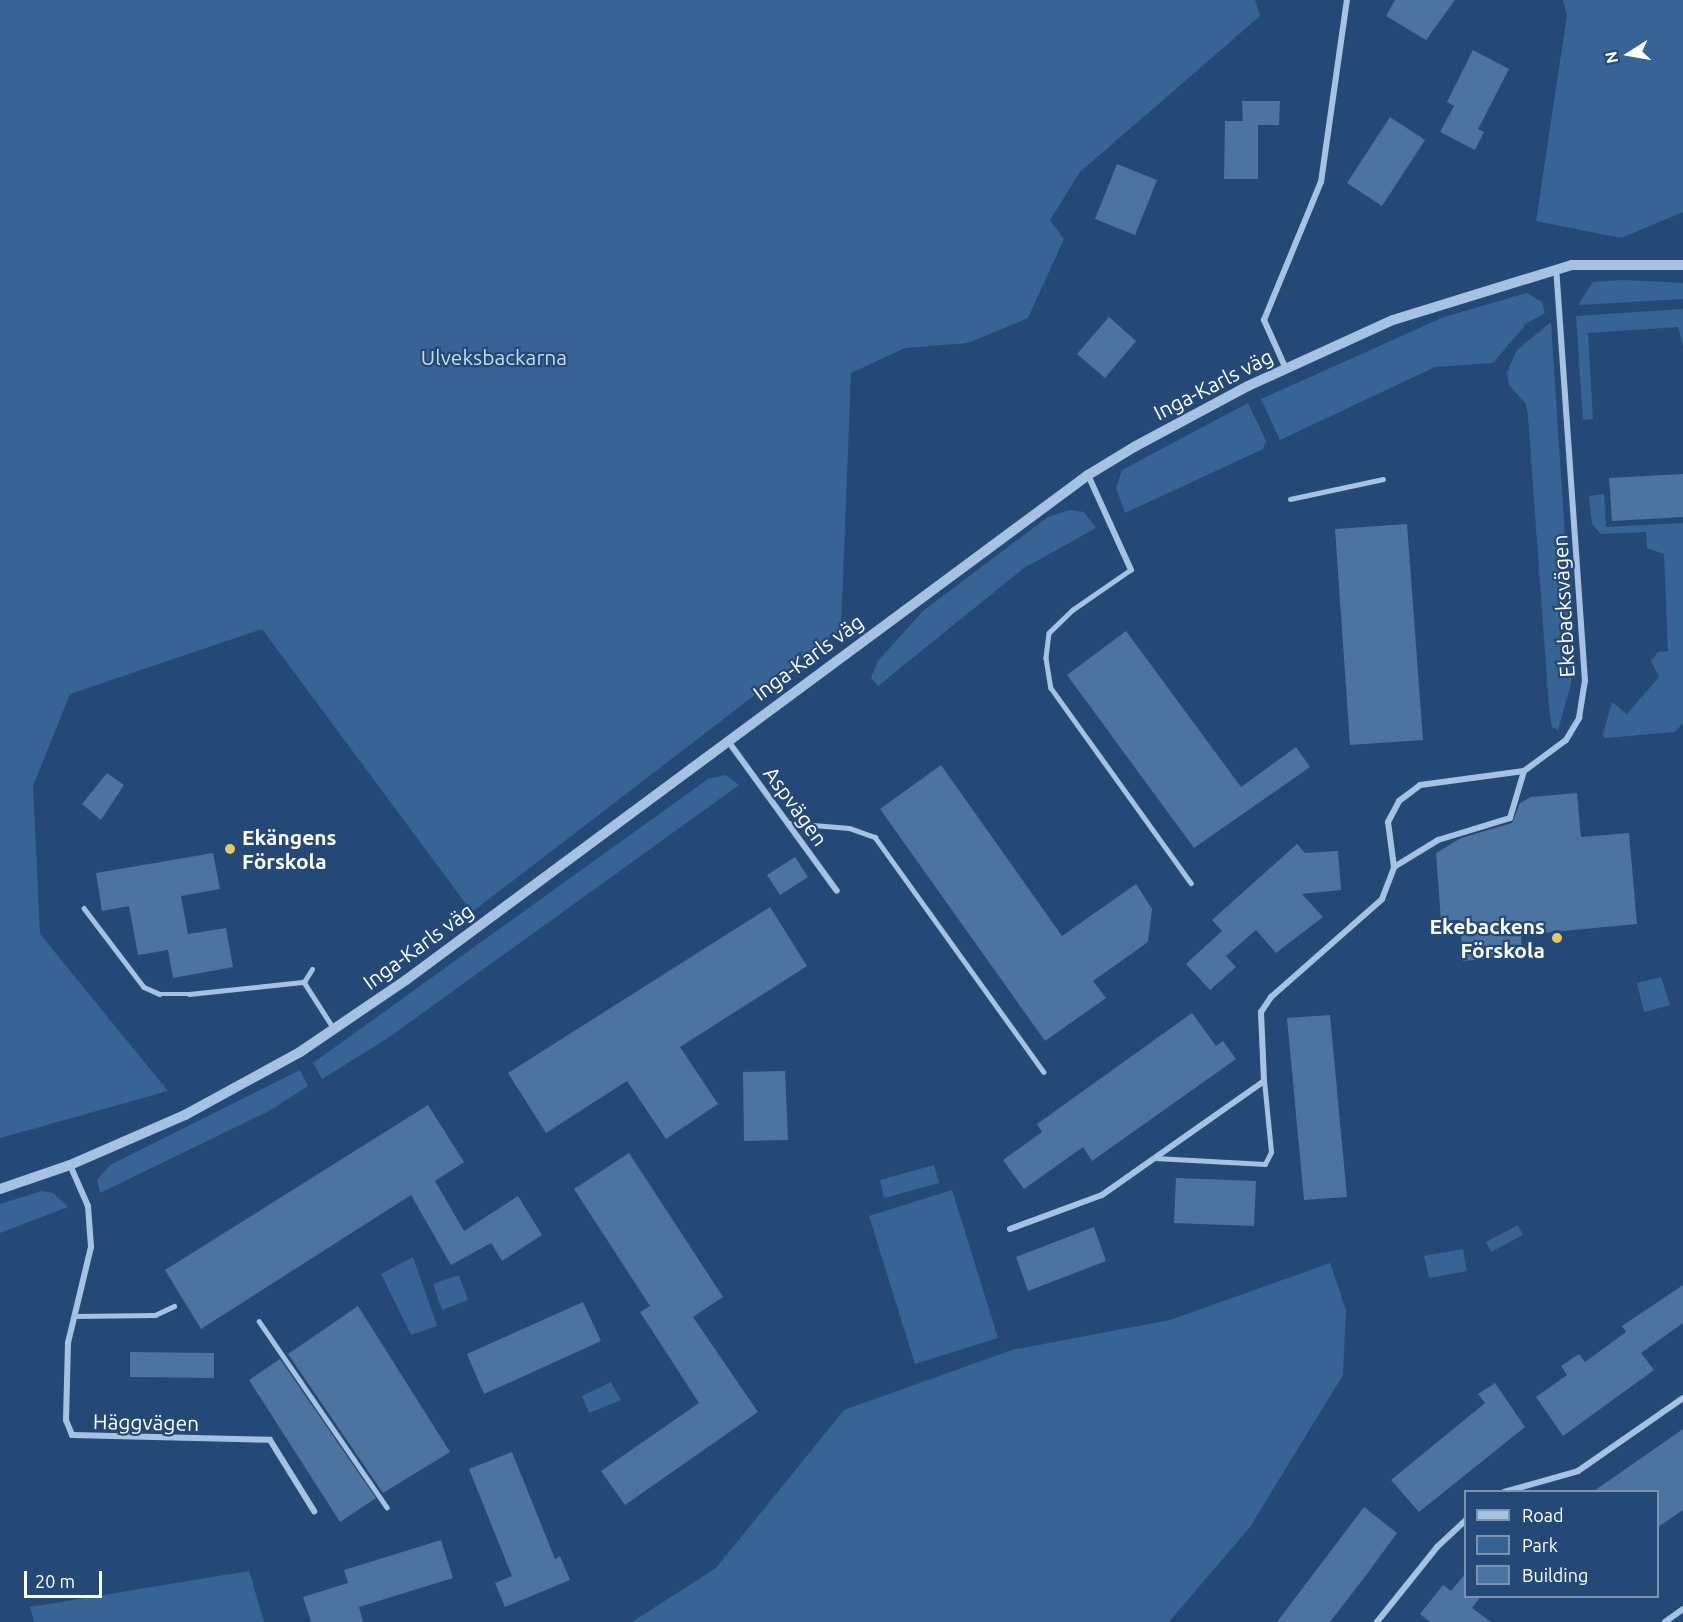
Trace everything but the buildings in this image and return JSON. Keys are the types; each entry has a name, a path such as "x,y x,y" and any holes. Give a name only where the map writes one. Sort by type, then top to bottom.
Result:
{"street":[{"path":"1286,370 1264,320 1321,182 1330,143 1347,0"},
{"name":"Inga-Karls väg","path":"0,1188 70,1165 185,1115 334,1029 1088,475 1238,391 1393,320 1556,268 1631,262 1683,265"},
{"name":"Ekebacksvägen","path":"1264,1081 1261,1012 1271,997 1383,899 1394,867 1388,822 1399,801 1420,785 1524,771 1566,740 1579,718 1585,681 1556,268"},
{"path":"1088,475 1131,570"},
{"name":"Aspvägen","path":"728,740 837,891"},
{"path":"1394,867 1438,840 1510,818 1524,771"},
{"path":"1010,1229 1102,1195 1264,1081"},
{"name":"Häggvägen","path":"70,1165 88,1206 91,1247 68,1343 66,1420 72,1435 270,1440 314,1511"},
{"path":"1508,1490 1578,1471 1683,1398"},
{"path":"1377,1622 1437,1547 1464,1522"},
{"path":"1665,1622 1683,1609"}],"lane":[{"path":"1290,499 1383,479"},
{"path":"1131,570 1073,610 1049,633 1046,658 1051,688 1191,883"},
{"path":"789,823 849,828 875,837 1044,1072"},
{"path":"84,908 144,987 160,994 304,982"},
{"path":"304,982 312,969"},
{"path":"304,982 334,1029"},
{"name":"Ekebacksvägen","path":"1153,1158 1265,1164 1271,1152 1264,1081"},
{"path":"75,1316 155,1315 174,1306"},
{"path":"259,1321 387,1508"}],"green space":[{"name":"Ulveksbackarna","path":"0,0 1255,0 1260,16 1080,172 1050,220 1064,239 1028,318 968,343 905,348 851,373 841,629 472,912 262,629 70,694 33,786 40,934 168,1091 0,1138"},
{"path":"1563,0 1683,0 1683,212 1621,238 1536,221 1567,15"},
{"path":"1622,280 1683,283 1683,299 1578,305 1593,282"},
{"path":"1527,293 1542,302 1545,313 1527,323 1493,363 1435,367 1280,440 1261,399 1444,317"},
{"path":"1683,309 1683,346 1678,327 1588,333 1593,419 1583,420 1576,316"},
{"path":"1551,322 1572,644 1571,684 1558,730 1552,727 1549,708 1528,415 1526,404 1509,385 1507,372 1517,350"},
{"path":"1248,403 1266,441 1263,449 1125,513 1116,488 1122,470"},
{"path":"1604,494 1606,527 1683,523 1683,723 1675,732 1604,738 1603,734 1612,702 1627,714 1659,677 1651,661 1658,652 1668,651 1664,554 1647,548 1646,532 1601,534 1592,524 1589,496"},
{"path":"1070,510 1084,512 1096,528 1024,568 878,686 871,678 878,661 923,611 1048,517"},
{"path":"726,775 739,785 388,1038 322,1079 313,1063 708,779"},
{"path":"1661,977 1670,1005 1644,1012 1637,983"},
{"path":"300,1070 308,1086 269,1111 100,1193 97,1180 110,1165"},
{"path":"934,1165 939,1183 884,1198 880,1180"},
{"path":"952,1190 998,1338 915,1364 869,1216"},
{"path":"42,1191 53,1193 68,1207 0,1233 0,1204"},
{"path":"1518,1225 1523,1235 1491,1252 1486,1242"},
{"path":"1463,1249 1467,1271 1429,1278 1424,1256"},
{"path":"413,1257 437,1326 411,1335 381,1274"},
{"path":"1330,1263 1346,1310 1343,1375 1250,1527 1169,1622 632,1622 716,1568 844,1410 1012,1350 1170,1320"},
{"path":"459,1275 468,1300 442,1310 433,1284"},
{"path":"611,1382 621,1400 589,1413 582,1396"},
{"path":"249,1571 264,1622 34,1622 30,1607"}],"place":[{"name":"Ekängens Förskola","path":"230,849"},
{"name":"Ekebackens Förskola","path":"1557,938"}]}
